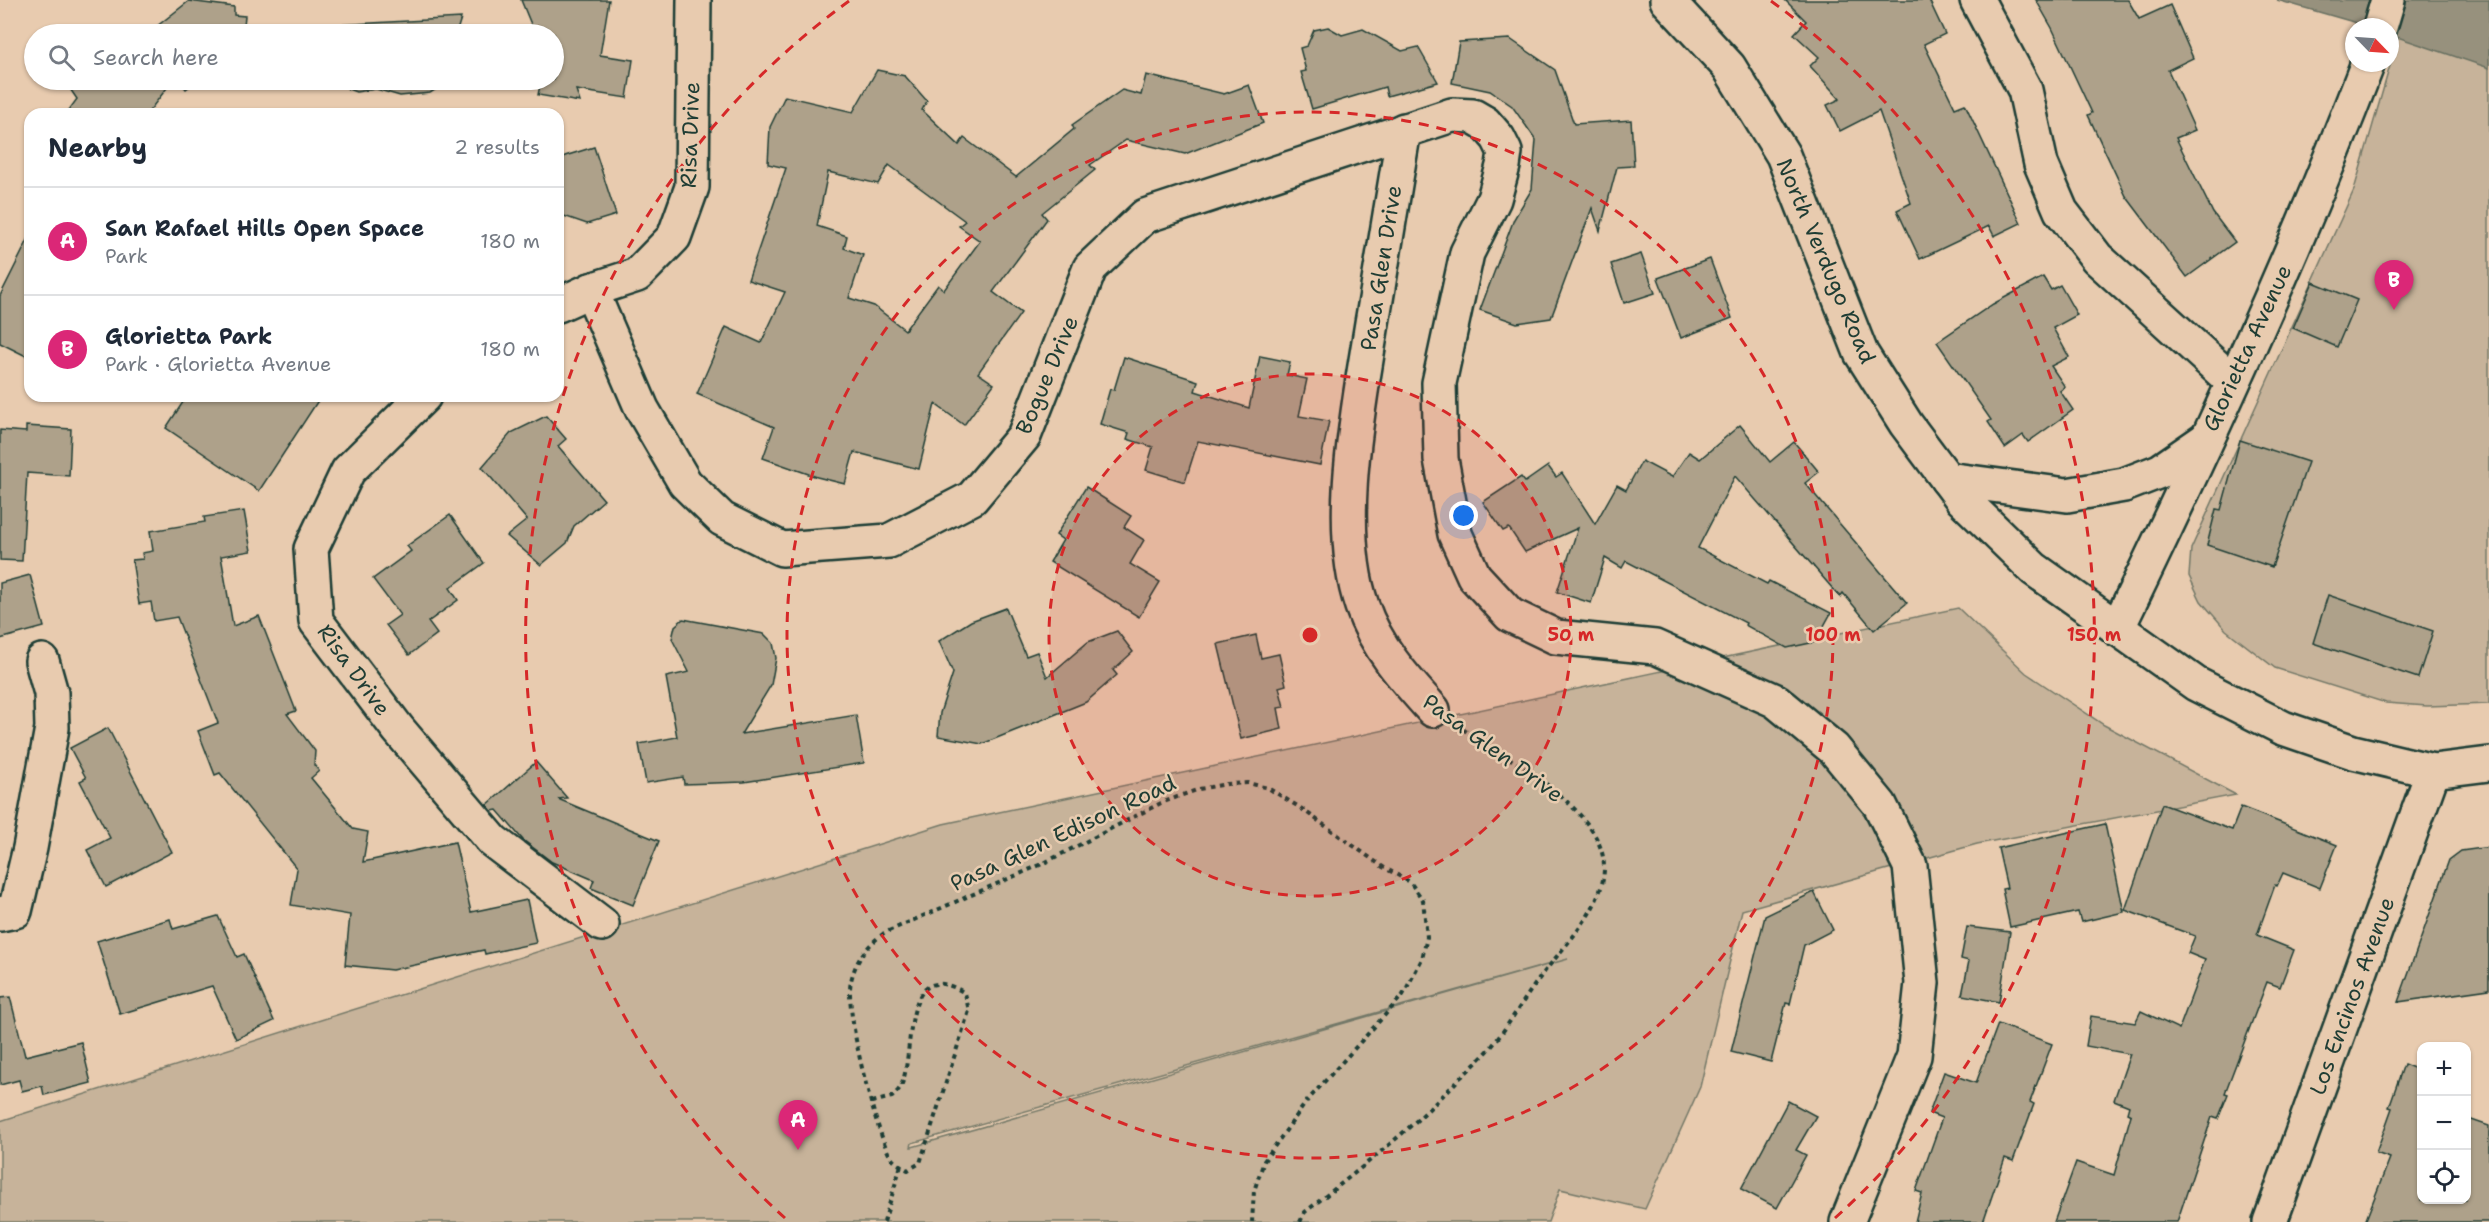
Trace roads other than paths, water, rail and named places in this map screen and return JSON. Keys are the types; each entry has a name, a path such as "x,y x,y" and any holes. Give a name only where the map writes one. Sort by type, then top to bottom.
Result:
{"street":[{"name":"Risa Drive","path":"564,302 637,275 674,237 692,186 694,0"},
{"name":"North Verdugo Road","path":"1667,0 1729,67 1783,155 1861,353 1906,423 1962,498 2034,569 2196,684 2283,728 2353,752 2433,771 2489,764"},
{"path":"1977,0 2025,90 2041,164 2061,211 2097,258 2233,382"},
{"path":"2383,18 2388,0"},
{"name":"Glorietta Avenue","path":"2117,629 2233,382 2324,178 2365,72"},
{"name":"Bogue Drive","path":"591,291 642,409 685,483 722,519 782,549 889,541 972,498 1024,436 1090,268 1145,216 1452,115 1473,116 1485,123 1498,138 1505,152 1503,166 1494,199 1467,253 1439,383 1441,459 1455,534 1474,576 1510,615 1556,637 1655,647 1776,701 1833,749 1880,805 1910,866 1922,983 1914,1056 1848,1222"},
{"name":"Pasa Glen Drive","path":"1404,130 1359,402 1351,484 1350,527 1353,572 1362,607 1380,645 1401,675 1433,710"},
{"name":"Risa Drive","path":"418,402 348,471 311,549 316,621 398,729 493,842 602,924"},
{"path":"1947,479 2067,495 2124,485 2151,475 2205,440"},
{"path":"7,913 30,848 52,728 51,693 42,661"},
{"name":"Los Encinos Avenue","path":"2270,1222 2433,771"}],"place":[{"name":"Glorietta Park","path":"2394,310"},
{"name":"San Rafael Hills Open Space","path":"798,1150"}]}
